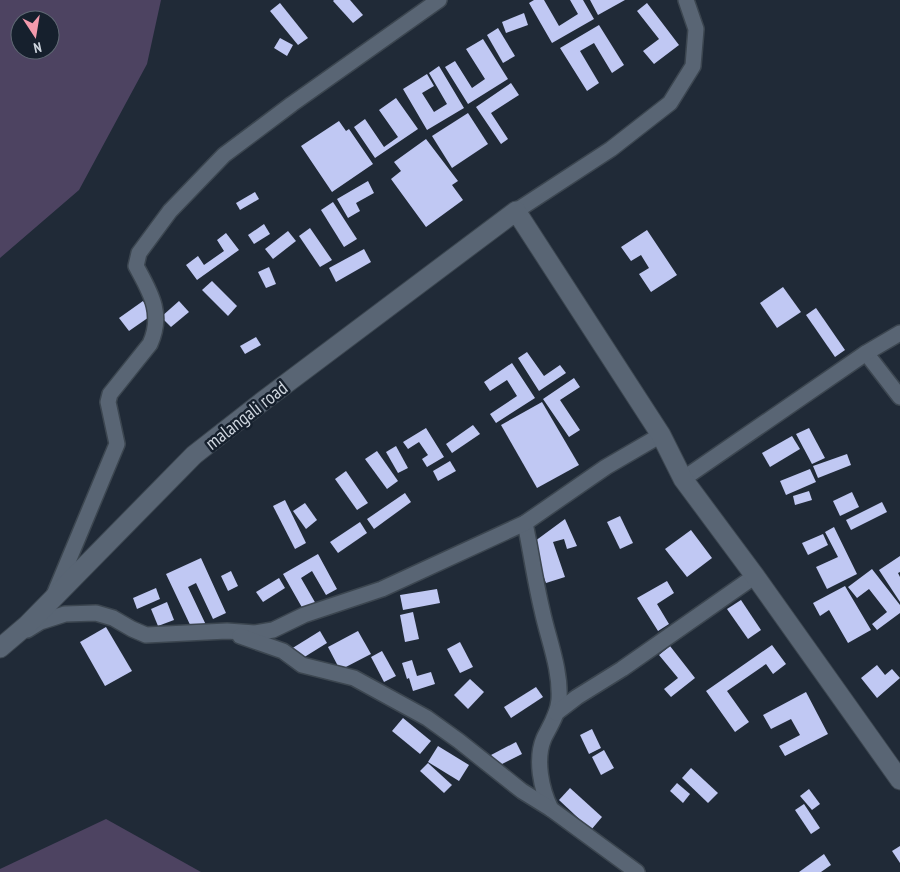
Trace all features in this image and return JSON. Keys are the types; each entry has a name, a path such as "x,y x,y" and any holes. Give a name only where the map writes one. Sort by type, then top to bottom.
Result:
{"street":[{"path":"52,599 117,444 108,402 110,394 153,338 156,307 136,266 139,253 170,211 224,155 292,104 440,0"},
{"path":"686,0 696,29 693,66 670,103 611,149 516,211 661,435 684,479 898,772"},
{"name":"malangali road","path":"1,647 27,625 194,455 516,211"},
{"path":"684,479 866,353 900,333"},
{"path":"866,353 900,397"},
{"path":"1,647 40,622 65,614 96,613 113,618 146,635 273,630 304,615 382,589 525,524 606,467 661,435"},
{"path":"525,524 557,678 559,700 554,721 540,748 542,781 550,809"},
{"path":"556,713 755,576"},
{"path":"227,631 283,651 302,666 354,678 427,718 522,791 637,872"}],"shaded area":[{"path":"0,0 161,0 147,64 79,190 0,258"},
{"path":"106,819 201,872 0,872 0,869"}],"building":[{"path":"334,0 350,0 363,15 353,23"},
{"path":"534,0 544,0 559,26 578,14 570,0 583,0 594,19 552,43 529,3"},
{"path":"590,0 625,0 598,15"},
{"path":"280,3 308,38 298,45 270,11"},
{"path":"647,3 679,45 654,64 643,51 659,39 637,11"},
{"path":"524,13 528,25 506,33 502,22"},
{"path":"599,25 624,65 612,73 594,43 580,51 599,83 587,91 560,48"},
{"path":"498,28 515,56 503,63 487,35"},
{"path":"280,38 293,45 287,56 274,48"},
{"path":"483,39 508,79 468,104 445,67 455,61 472,88 485,79 466,49"},
{"path":"439,66 464,108 427,130 403,89 427,74 434,86 422,93 434,112 447,104 429,73"},
{"path":"511,83 519,95 491,113 508,139 501,144 476,107"},
{"path":"396,98 418,129 375,158 354,127 365,119 384,147 398,137 379,110"},
{"path":"468,113 488,144 452,168 432,136"},
{"path":"339,121 346,131 349,129 373,164 332,192 301,146"},
{"path":"426,139 458,181 452,185 463,200 426,227 391,179 401,171 394,162"},
{"path":"368,181 374,193 356,203 360,211 348,218 337,199"},
{"path":"255,192 259,199 240,210 236,203"},
{"path":"333,202 357,239 344,247 321,210"},
{"path":"264,224 270,234 254,244 248,235"},
{"path":"310,228 332,260 320,267 299,236"},
{"path":"647,230 677,275 651,292 639,274 649,268 641,255 631,261 621,247"},
{"path":"288,231 296,241 273,259 265,249"},
{"path":"226,233 239,250 197,280 186,265 198,256 204,265 224,251 217,240"},
{"path":"364,249 371,262 336,282 329,268"},
{"path":"269,267 276,284 266,288 258,272"},
{"path":"212,281 237,306 228,316 202,290"},
{"path":"783,287 801,312 777,328 760,303"},
{"path":"143,301 152,315 129,331 119,318"},
{"path":"179,301 189,312 171,327 161,317"},
{"path":"816,308 845,350 835,357 806,315"},
{"path":"256,337 261,345 245,354 240,346"},
{"path":"527,352 544,376 560,365 566,373 539,391 518,358"},
{"path":"512,363 535,398 496,423 490,414 517,396 507,380 490,391 484,382"},
{"path":"574,378 580,387 560,400 580,430 569,437 543,399"},
{"path":"542,402 579,465 537,488 501,425"},
{"path":"473,425 480,434 452,453 446,444"},
{"path":"426,428 444,457 427,467 422,459 428,455 419,442 408,449 403,442"},
{"path":"809,428 825,458 812,464 796,434"},
{"path":"792,436 800,449 770,467 762,453"},
{"path":"396,446 408,468 398,473 386,452"},
{"path":"377,451 398,481 387,489 365,459"},
{"path":"847,454 851,465 818,478 813,466"},
{"path":"450,461 456,471 438,481 433,471"},
{"path":"810,469 816,482 786,495 780,481"},
{"path":"346,471 368,503 357,510 335,479"},
{"path":"809,491 812,500 795,505 793,496"},
{"path":"852,492 859,507 840,516 833,501"},
{"path":"405,493 411,502 374,529 367,519"},
{"path":"285,500 306,543 295,549 273,506"},
{"path":"882,502 887,512 851,530 846,520"},
{"path":"305,503 317,520 306,529 293,511"},
{"path":"620,516 633,543 620,549 607,522"},
{"path":"565,519 577,546 567,549 564,539 553,542 565,577 546,583 531,544"},
{"path":"360,522 367,533 338,553 330,542"},
{"path":"834,527 857,574 827,589 816,567 838,557 825,532"},
{"path":"691,530 712,558 687,577 665,549"},
{"path":"823,534 828,545 808,555 802,543"},
{"path":"318,554 337,589 326,595 312,571 301,578 316,604 304,611 283,574"},
{"path":"900,556 900,572 898,573 900,577 900,602 879,570"},
{"path":"201,558 226,613 213,619 196,583 188,587 206,625 193,631 166,574"},
{"path":"872,569 900,605 900,613 877,630 872,624 887,612 869,589 857,598 848,587"},
{"path":"231,571 238,586 228,591 221,576"},
{"path":"279,578 285,588 263,602 256,592"},
{"path":"667,581 674,593 657,604 669,624 658,631 637,598"},
{"path":"845,586 871,630 848,643 829,610 820,616 813,603"},
{"path":"156,588 160,599 137,609 133,598"},
{"path":"437,589 440,603 403,610 400,595"},
{"path":"741,600 761,630 748,639 727,609"},
{"path":"167,602 174,620 158,626 151,609"},
{"path":"413,612 419,639 405,642 400,615"},
{"path":"106,627 132,671 105,686 80,642"},
{"path":"320,631 327,643 298,661 291,649"},
{"path":"358,631 371,654 340,670 328,647"},
{"path":"460,642 473,667 460,673 447,649"},
{"path":"772,645 786,664 773,674 766,664 727,691 749,722 735,732 706,691"},
{"path":"670,646 695,678 671,697 664,689 678,678 659,655"},
{"path":"382,651 396,676 384,682 371,657"},
{"path":"412,660 417,676 431,672 435,684 413,691 402,663"},
{"path":"877,665 885,675 892,669 900,678 877,698 861,678"},
{"path":"470,679 484,692 468,709 454,695"},
{"path":"536,687 543,697 511,718 504,707"},
{"path":"806,692 828,734 785,756 779,746 800,735 791,719 771,729 763,715"},
{"path":"403,718 431,741 420,754 392,731"},
{"path":"592,729 601,748 589,754 580,735"},
{"path":"516,742 522,754 496,767 491,755"},
{"path":"438,746 469,765 459,781 428,762"},
{"path":"604,750 614,768 601,775 592,757"},
{"path":"428,763 452,785 444,793 420,771"},
{"path":"691,768 718,793 708,803 682,778"},
{"path":"677,783 690,794 683,803 670,791"},
{"path":"570,788 602,817 591,830 559,800"},
{"path":"809,789 820,804 812,810 800,796"},
{"path":"804,804 820,828 811,834 795,810"},
{"path":"900,846 900,863 892,851"},
{"path":"824,854 831,865 821,872 799,872"}]}
